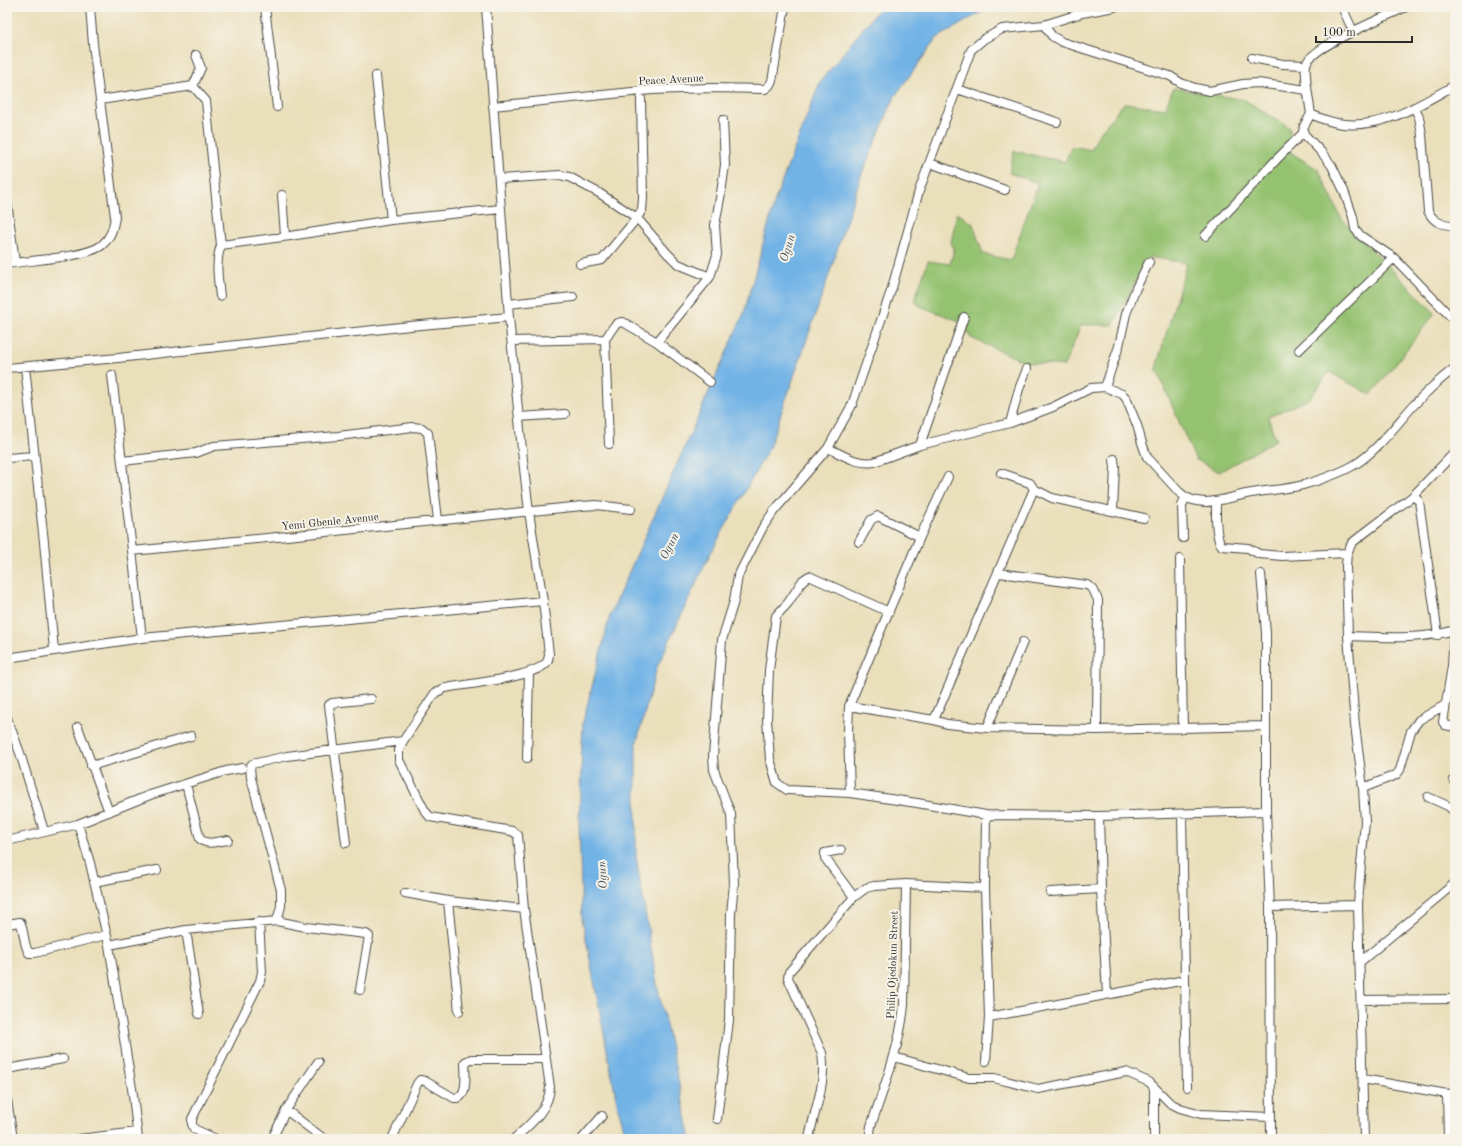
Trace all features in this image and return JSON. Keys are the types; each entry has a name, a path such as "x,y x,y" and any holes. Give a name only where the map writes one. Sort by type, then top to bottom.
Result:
{"street":[{"path":"7,202 11,263 79,254 94,250 102,244 114,228 115,217 93,44 90,7"},
{"path":"265,7 277,107"},
{"path":"486,7 509,317 529,512 543,601 549,659 545,664 529,673 445,688 435,693 403,741 399,750 399,760 427,814 435,818 512,831 518,835 524,909 550,1093 534,1121 514,1139"},
{"name":"Peace Avenue","path":"493,106 652,90 710,88 765,89 770,86 772,81 786,7"},
{"path":"717,1119 729,1020 731,914 734,883 731,814 714,770 713,756 722,640 734,600 738,576 763,527 774,511 828,448 852,405 892,288 920,191 971,50 984,39 1002,29 1044,25 1082,13 1115,7"},
{"path":"1342,7 1353,32"},
{"path":"1205,236 1303,133 1304,126 1311,114 1307,90 1306,65 1309,57 1331,43 1406,7"},
{"path":"1044,25 1052,36 1062,42 1170,76 1181,83 1196,88 1210,91 1243,84 1258,83 1307,90"},
{"path":"193,86 201,68 196,55"},
{"path":"1252,58 1283,64 1306,65"},
{"path":"376,76 391,220"},
{"path":"1311,114 1337,123 1352,125 1387,120 1455,85"},
{"path":"100,100 193,86"},
{"path":"193,86 206,101 221,245 217,255 220,296"},
{"path":"957,88 1057,122"},
{"path":"580,264 602,260 642,210 641,99"},
{"path":"1414,107 1419,117 1422,135 1428,210 1436,222 1445,225 1455,225"},
{"path":"657,342 710,277 717,255 715,225 725,165 723,120"},
{"path":"1303,133 1332,166 1344,191 1353,217 1355,229 1362,236 1394,258 1455,321"},
{"path":"930,163 1005,190"},
{"path":"499,179 560,175 569,177 599,193 637,218 666,253 678,264 710,277"},
{"path":"282,195 285,236"},
{"path":"221,245 391,220 500,209"},
{"path":"1299,350 1394,258"},
{"path":"1105,387 1119,346 1126,314 1136,288 1149,262"},
{"path":"508,304 573,297"},
{"path":"7,368 509,317"},
{"path":"920,445 964,317"},
{"path":"609,444 605,339 615,325 620,322 657,342 710,382"},
{"path":"512,341 605,339"},
{"path":"25,367 54,650"},
{"path":"828,448 858,462 866,464 920,445 1010,423 1053,408 1091,388 1105,387 1122,394 1126,398 1148,457 1185,498 1206,503 1216,502 1248,494 1302,485 1336,473 1355,464 1388,435 1432,387 1455,368"},
{"path":"1010,423 1019,389 1027,370"},
{"path":"112,375 142,638"},
{"path":"519,417 565,414"},
{"path":"122,461 196,453 214,446 338,436 413,427 422,428 428,433 438,520"},
{"path":"1364,1139 1358,905 1365,822 1348,636 1347,553 1352,543 1413,496 1455,452"},
{"path":"7,458 34,456"},
{"path":"1113,510 1114,459"},
{"path":"1001,473 1030,483 1034,489 1052,498 1113,510 1144,518"},
{"path":"850,793 848,731 849,706 920,537 948,477"},
{"path":"934,720 999,573 1034,489"},
{"path":"1413,496 1419,501 1438,635"},
{"path":"1183,538 1182,506 1185,498"},
{"path":"1216,502 1218,536 1222,546 1248,548 1259,554 1282,556 1347,553"},
{"name":"Yemi Gbenle Avenue","path":"132,551 596,505 631,509"},
{"path":"859,542 871,520 878,516 920,537"},
{"path":"1180,559 1183,729"},
{"path":"999,573 1087,585 1093,589 1098,600 1097,730"},
{"path":"1261,574 1266,633 1265,726 1266,811 1270,907 1271,1139"},
{"path":"889,612 809,576 803,580 788,603 776,616 769,670 767,720 770,758 777,783 787,790 850,793 986,815 1099,816 1266,811"},
{"path":"7,658 142,638 543,601"},
{"path":"1348,636 1392,637 1438,635 1454,630 1452,666 1443,722 1445,725 1455,727"},
{"path":"987,728 1023,642"},
{"path":"527,758 529,673"},
{"path":"346,843 329,705 332,703 371,699"},
{"path":"1363,788 1396,774 1400,770 1411,731 1419,720 1445,705"},
{"path":"849,706 934,720 946,724 987,728 1097,730 1265,726"},
{"path":"7,718 20,753 44,831"},
{"path":"78,727 109,812"},
{"path":"91,766 191,736"},
{"path":"277,921 281,906 281,890 250,767 252,764 287,756 403,741"},
{"path":"7,841 78,824 150,795 242,768"},
{"path":"186,784 200,839 203,842 208,843 228,840"},
{"path":"1428,797 1448,806 1455,812"},
{"path":"1182,814 1187,1087"},
{"path":"986,815 985,888 989,1017 986,1061"},
{"path":"1099,816 1101,889 1107,994"},
{"path":"78,824 109,945 133,1095 137,1135 79,1139"},
{"path":"841,850 825,853 825,858 854,897"},
{"path":"94,882 157,870"},
{"path":"1360,962 1455,883"},
{"path":"809,1139 822,1091 824,1063 822,1053 788,975 794,966 854,897 866,888 906,884 985,888"},
{"name":"Philip Ojedokun Street","path":"872,1139 870,1132 871,1126 894,1057 902,1022 904,1005 903,980 906,884"},
{"path":"1050,892 1101,889"},
{"path":"405,893 448,901 524,909"},
{"path":"448,901 459,1012"},
{"path":"1270,907 1358,905"},
{"path":"109,945 186,930 277,921 306,927 366,934 368,936 360,990"},
{"path":"7,924 20,922 26,949 29,953 35,953 106,935"},
{"path":"216,1139 194,1129 192,1119 260,981 262,972 260,922"},
{"path":"186,930 199,1014"},
{"path":"989,1017 1185,980"},
{"path":"1361,1000 1454,999"},
{"path":"894,1057 969,1078 994,1078 1038,1089 1126,1072 1149,1082 1170,1103 1193,1113 1271,1117"},
{"path":"7,1069 63,1059"},
{"path":"392,1139 420,1080 425,1081 454,1098 459,1098 462,1096 464,1091 465,1062 467,1060 546,1059"},
{"path":"272,1139 286,1110 318,1062"},
{"path":"1363,1079 1451,1094 1448,1139"},
{"path":"1154,1087 1154,1139"},
{"path":"7,1100 14,1139"},
{"path":"286,1110 324,1139"},
{"path":"582,1139 602,1116"}],"green space":[{"path":"1173,88 1245,100 1290,128 1290,152 1319,170 1341,218 1435,313 1371,395 1329,372 1309,399 1268,417 1276,440 1219,472 1195,459 1156,368 1187,263 1148,257 1113,325 1081,325 1064,366 1025,362 971,338 962,322 922,307 914,301 928,261 950,264 954,250 951,242 957,213 973,224 983,254 1011,260 1038,183 1009,173 1014,151 1065,162 1072,146 1091,150 1098,135 1124,103 1165,109"}],"water":[{"name":"Ogun","path":"882,7 990,7 937,38 895,96 862,173 825,287 769,448 710,554 657,667 636,745 636,857 657,984 691,1139 627,1139 618,1108 582,918 579,822 583,722 610,615 744,313 776,197 820,82 877,11"}]}
